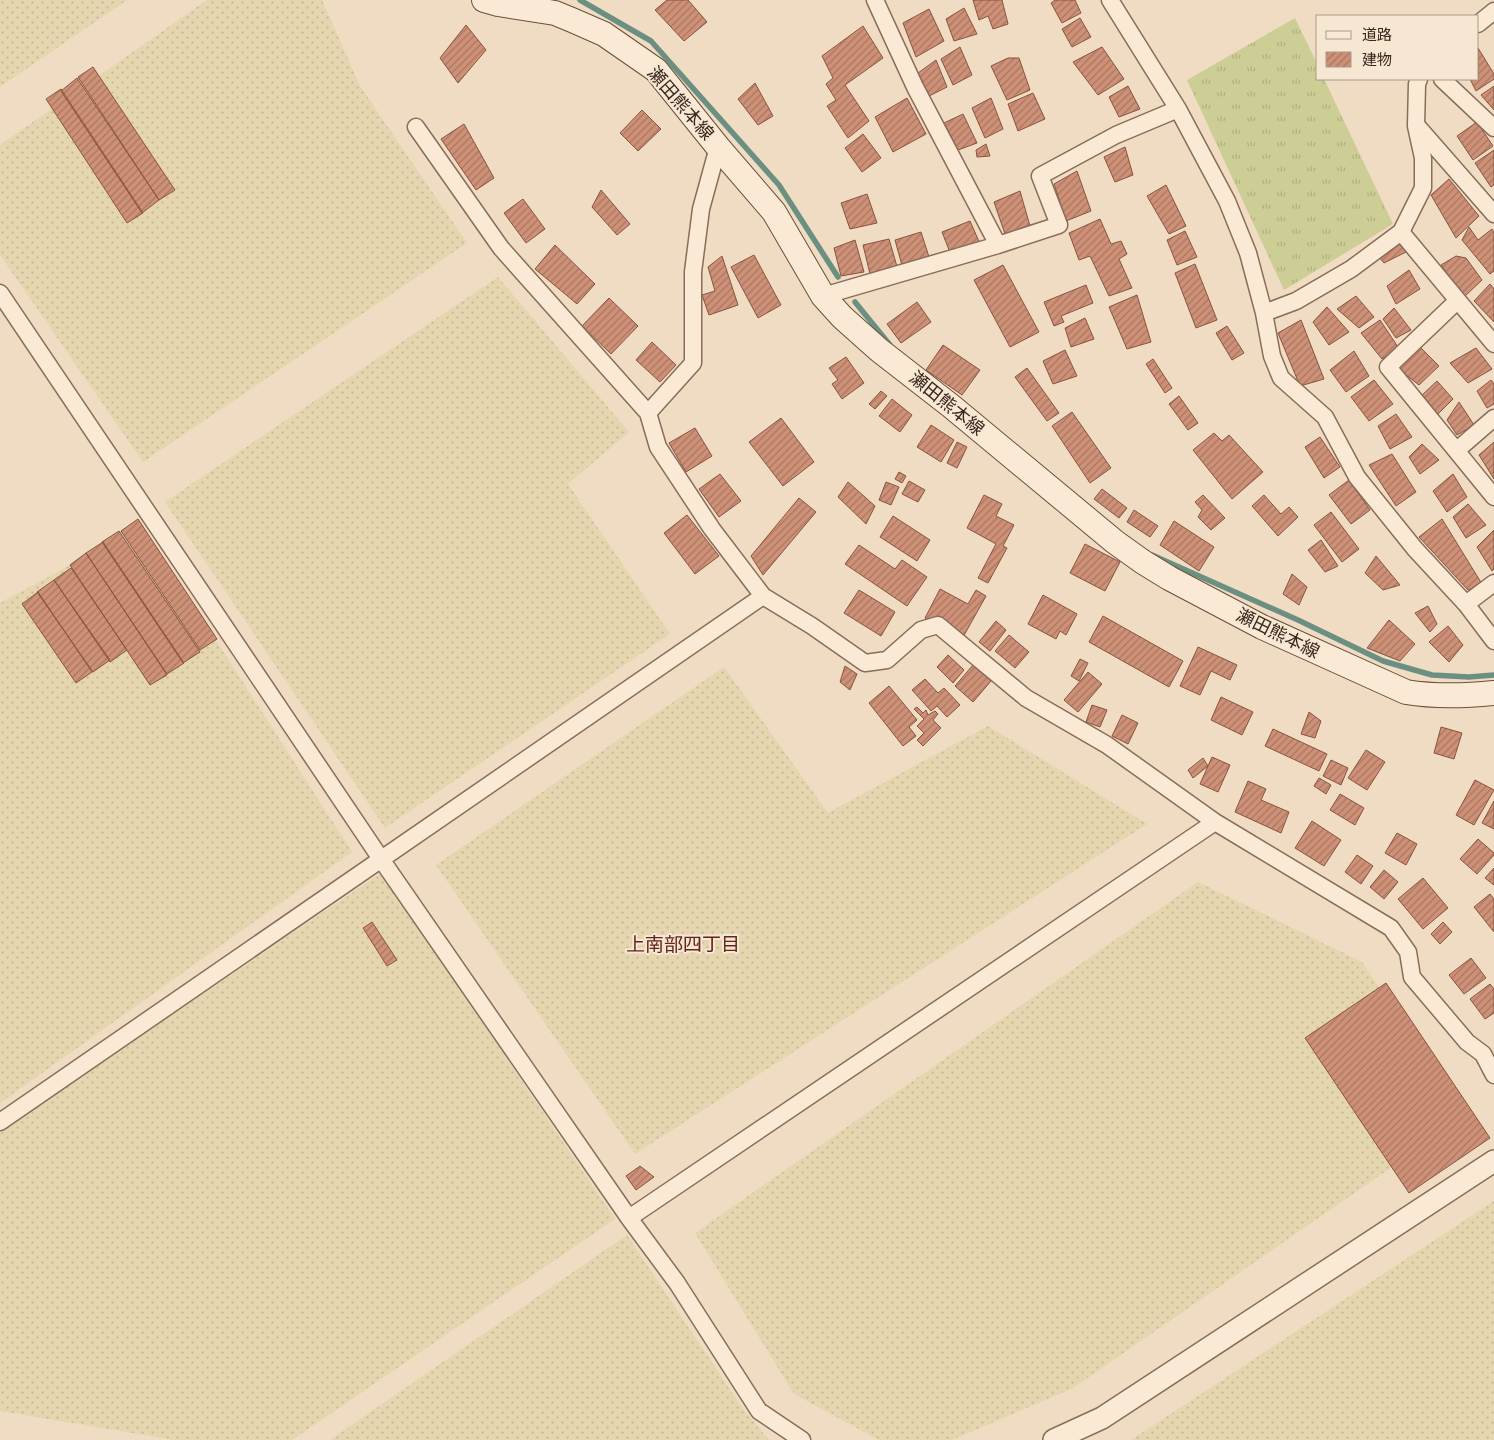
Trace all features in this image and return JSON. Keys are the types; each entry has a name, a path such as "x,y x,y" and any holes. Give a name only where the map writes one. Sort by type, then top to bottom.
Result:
{"main road":[{"name":"瀬田熊本線","path":"484,0 498,4 557,7 604,34 656,70 718,147 774,212 823,296 842,317 879,350 951,406 1115,542 1143,562 1262,627 1406,692 1429,696 1465,696 1494,693"}],"street":[{"path":"875,0 915,87 998,245"},
{"path":"1110,0 1178,110 1227,201 1248,253 1264,313 1272,356 1281,378 1326,417 1357,477 1415,549 1466,604 1494,641"},
{"path":"1479,23 1494,11"},
{"path":"1264,313 1296,301 1351,269 1401,232 1423,188 1423,158 1416,126 1416,84 1418,80"},
{"path":"1443,80 1494,128"},
{"path":"823,296 998,245 1058,225 1040,176 1116,135 1178,110"},
{"path":"1416,126 1494,214"},
{"path":"416,127 501,248 648,413 658,447 712,529 763,596 812,626 865,663 887,660 921,630 938,626 1026,698 1108,745 1215,822 1391,928 1408,952 1412,976 1467,1042 1489,1050 1494,1075"},
{"path":"648,413 693,363 693,272 701,209 718,147"},
{"path":"1401,232 1494,344"},
{"path":"0,293 381,859 629,1218 677,1283 759,1411 802,1440"},
{"path":"1458,301 1388,367 1494,497"},
{"path":"1457,450 1494,418"},
{"path":"1466,604 1494,583"},
{"path":"0,1122 763,596"},
{"path":"629,1218 1215,822"},
{"path":"1054,1440 1102,1418 1494,1161"}],"shaded area":[{"path":"0,0 127,0 0,87"},
{"path":"207,0 322,0 360,86 467,243 143,462 0,255 0,145"},
{"path":"498,277 629,432 568,484 670,634 385,828 165,502"},
{"path":"138,519 352,852 0,1103 0,603 70,565"},
{"path":"724,667 828,813 988,726 1147,824 635,1154 436,865"},
{"path":"381,873 615,1219 292,1440 175,1440 0,1411 0,1132"},
{"path":"1198,882 1362,962 1467,1115 1073,1388 952,1440 879,1440 794,1394 695,1233"},
{"path":"1494,1201 1494,1440 1131,1440"},
{"path":"627,1235 743,1409 769,1440 330,1440"}],"green space":[{"path":"1295,18 1316,62 1316,80 1324,80 1393,224 1284,290 1187,80"}],"building":[{"path":"667,0 688,0 707,22 684,41 655,10"},
{"path":"973,0 1002,0 1008,24 993,29 988,16 979,20"},
{"path":"1055,0 1075,0 1081,13 1062,23 1051,3"},
{"path":"964,8 977,34 954,41 946,19"},
{"path":"929,9 944,41 916,57 903,23"},
{"path":"1080,18 1091,37 1072,47 1062,29"},
{"path":"466,25 486,50 458,83 440,58"},
{"path":"863,26 883,58 845,85 869,121 848,138 827,106 836,100 826,84 833,78 822,56"},
{"path":"960,47 972,75 953,85 941,59"},
{"path":"1102,47 1124,79 1098,95 1073,62"},
{"path":"1479,50 1494,74 1494,79 1476,91 1470,80 1479,80"},
{"path":"1008,58 1019,58 1030,90 1007,100 991,66"},
{"path":"936,60 947,87 929,96 918,73"},
{"path":"93,67 175,190 159,200 78,77"},
{"path":"77,78 159,200 142,213 61,91"},
{"path":"755,83 773,116 758,125 738,99"},
{"path":"1128,86 1140,109 1119,117 1109,97"},
{"path":"1494,86 1494,110 1481,95"},
{"path":"61,89 143,213 127,223 46,99"},
{"path":"1033,93 1045,119 1018,131 1008,104"},
{"path":"907,98 926,134 893,152 875,117"},
{"path":"991,98 1003,129 985,138 972,108"},
{"path":"642,110 661,129 638,151 620,133"},
{"path":"963,114 977,143 958,150 944,123"},
{"path":"1477,122 1493,146 1473,160 1457,136"},
{"path":"464,124 494,178 476,190 441,139"},
{"path":"863,134 881,158 862,172 845,148"},
{"path":"986,144 990,156 977,157 976,150"},
{"path":"1125,147 1133,175 1115,182 1104,157"},
{"path":"1494,150 1494,185 1491,187 1475,163"},
{"path":"1077,171 1091,211 1066,221 1054,184"},
{"path":"1449,179 1479,216 1456,238 1431,195"},
{"path":"1166,185 1186,226 1169,234 1147,196"},
{"path":"601,190 630,224 617,235 592,207"},
{"path":"1020,191 1030,226 1005,234 994,202"},
{"path":"867,194 877,223 850,229 841,203"},
{"path":"523,199 545,229 526,243 504,213"},
{"path":"1100,219 1111,244 1121,241 1127,254 1119,259 1132,288 1109,296 1090,256 1079,260 1069,233"},
{"path":"970,221 981,246 951,255 942,232"},
{"path":"1469,227 1478,240 1492,229 1494,233 1494,271 1490,274 1462,240"},
{"path":"1185,231 1197,257 1177,265 1167,240"},
{"path":"921,232 930,260 903,269 895,240"},
{"path":"889,239 898,270 871,278 863,245"},
{"path":"855,240 864,272 841,276 834,248"},
{"path":"1400,242 1406,252 1384,263 1379,257"},
{"path":"555,245 595,284 577,304 535,269"},
{"path":"754,255 781,305 758,318 731,267"},
{"path":"722,256 738,305 709,315 702,295 715,291 708,267"},
{"path":"1456,256 1466,258 1482,280 1464,297 1441,265"},
{"path":"1195,264 1217,320 1196,328 1175,273"},
{"path":"1003,265 1039,332 1010,347 974,280"},
{"path":"1409,270 1420,289 1396,304 1387,286"},
{"path":"1490,284 1494,289 1494,322 1474,301"},
{"path":"1086,285 1093,303 1061,316 1064,322 1054,326 1044,302"},
{"path":"1137,295 1151,342 1127,349 1109,307"},
{"path":"1356,296 1374,317 1359,328 1337,309"},
{"path":"609,298 638,326 611,354 582,326"},
{"path":"917,302 931,322 901,343 887,324"},
{"path":"1327,307 1349,332 1329,345 1313,322"},
{"path":"1394,308 1411,330 1396,338 1383,319"},
{"path":"1085,318 1094,339 1071,347 1065,328"},
{"path":"1301,320 1324,379 1300,386 1278,333"},
{"path":"1380,320 1400,350 1382,359 1361,333"},
{"path":"1227,326 1244,353 1232,360 1216,333"},
{"path":"652,342 676,365 660,382 636,360"},
{"path":"943,345 980,370 962,395 926,370"},
{"path":"1418,345 1439,366 1419,385 1397,368"},
{"path":"1476,348 1492,369 1468,383 1450,363"},
{"path":"1065,350 1077,376 1053,384 1043,361"},
{"path":"1354,351 1369,376 1346,392 1330,370"},
{"path":"846,357 864,383 842,399 832,384 838,380 829,368"},
{"path":"1153,359 1172,388 1165,393 1146,364"},
{"path":"1027,368 1059,413 1047,421 1015,377"},
{"path":"1374,380 1393,404 1369,421 1351,397"},
{"path":"1491,380 1494,384 1494,404 1487,408 1477,391"},
{"path":"1437,381 1453,399 1438,414 1421,396"},
{"path":"881,391 887,396 875,409 869,404"},
{"path":"1179,396 1198,423 1188,430 1169,404"},
{"path":"892,399 912,415 900,432 879,416"},
{"path":"1459,402 1474,425 1457,435 1447,420"},
{"path":"1072,412 1111,468 1090,483 1052,426"},
{"path":"1396,414 1412,437 1390,449 1378,426"},
{"path":"781,418 814,462 783,486 749,442"},
{"path":"931,425 954,440 941,462 917,447"},
{"path":"695,428 712,456 686,472 669,443"},
{"path":"1214,433 1222,441 1229,435 1263,472 1232,499 1193,450"},
{"path":"1320,437 1340,467 1324,478 1305,447"},
{"path":"957,442 967,447 957,468 947,463"},
{"path":"1494,442 1494,479 1479,455"},
{"path":"1422,444 1439,460 1420,474 1409,457"},
{"path":"1392,454 1416,492 1396,506 1369,465"},
{"path":"899,472 906,476 902,483 895,479"},
{"path":"720,474 741,501 719,517 699,489"},
{"path":"1453,474 1467,497 1447,512 1433,491"},
{"path":"1349,480 1370,510 1351,524 1329,495"},
{"path":"909,481 925,490 918,502 902,494"},
{"path":"848,482 875,506 866,524 838,497"},
{"path":"886,482 899,487 891,505 879,500"},
{"path":"1102,489 1127,508 1119,518 1094,499"},
{"path":"984,495 1002,504 996,516 1014,525 1003,546 1007,548 988,583 978,578 996,544 967,528"},
{"path":"1203,495 1225,518 1211,530 1198,517 1202,510 1195,502"},
{"path":"1264,495 1281,514 1289,507 1298,517 1278,536 1252,506"},
{"path":"799,498 816,512 763,575 751,556"},
{"path":"1468,504 1486,525 1466,538 1453,517"},
{"path":"1134,510 1158,526 1150,537 1127,522"},
{"path":"1331,512 1359,549 1342,562 1314,525"},
{"path":"687,515 719,556 695,574 664,533"},
{"path":"893,516 930,540 917,561 880,537"},
{"path":"138,519 217,639 200,650 121,531"},
{"path":"1442,519 1482,584 1468,590 1419,537"},
{"path":"1174,521 1214,547 1199,571 1160,545"},
{"path":"1494,530 1494,569 1492,571 1477,547"},
{"path":"119,531 200,652 183,663 102,542"},
{"path":"1321,540 1338,566 1325,572 1308,550"},
{"path":"103,542 184,663 167,674 86,553"},
{"path":"1085,544 1120,562 1105,591 1070,573"},
{"path":"859,545 895,569 902,560 927,577 907,606 845,564"},
{"path":"86,553 167,675 150,685 70,565"},
{"path":"1376,556 1400,585 1383,590 1365,573"},
{"path":"71,568 127,650 110,662 54,580"},
{"path":"1292,574 1307,587 1299,605 1283,594"},
{"path":"54,580 110,660 93,672 37,592"},
{"path":"940,589 968,604 976,590 986,596 962,639 925,618"},
{"path":"859,590 895,612 881,636 844,613"},
{"path":"38,592 92,672 76,683 22,604"},
{"path":"1043,595 1077,614 1066,635 1060,631 1056,639 1028,624"},
{"path":"1428,606 1437,624 1430,632 1415,613"},
{"path":"1103,616 1183,661 1169,687 1089,642"},
{"path":"1389,620 1415,644 1400,661 1367,648"},
{"path":"996,621 1006,630 990,651 979,642"},
{"path":"1448,626 1463,645 1449,662 1429,642"},
{"path":"1009,635 1029,652 1015,668 995,651"},
{"path":"1198,647 1237,665 1230,680 1211,671 1200,695 1180,686"},
{"path":"948,655 964,670 953,683 937,667"},
{"path":"1080,659 1088,663 1079,681 1071,676"},
{"path":"973,665 991,681 973,702 955,686"},
{"path":"845,666 857,674 850,690 840,682"},
{"path":"1088,672 1102,684 1078,712 1064,700"},
{"path":"925,679 938,693 944,688 960,705 947,717 937,706 931,711 912,690"},
{"path":"889,686 917,720 909,727 916,736 903,746 869,703"},
{"path":"1221,697 1253,712 1242,735 1211,720"},
{"path":"1092,705 1107,710 1100,727 1086,722"},
{"path":"917,707 923,713 926,710 928,715 935,711 938,714 933,720 941,728 923,746 917,740 924,733 917,726 924,719 914,709"},
{"path":"1309,712 1321,721 1315,738 1301,734"},
{"path":"1122,715 1138,723 1128,744 1112,736"},
{"path":"1441,727 1462,733 1454,759 1434,753"},
{"path":"1273,729 1327,754 1319,771 1265,746"},
{"path":"1366,750 1385,762 1367,790 1348,778"},
{"path":"1212,757 1230,765 1218,792 1200,784"},
{"path":"1203,758 1208,766 1193,778 1188,770"},
{"path":"1331,760 1348,768 1341,785 1323,776"},
{"path":"1319,778 1331,785 1326,794 1314,786"},
{"path":"1475,780 1494,790 1474,825 1456,815"},
{"path":"1248,781 1266,789 1261,800 1289,812 1281,833 1235,812"},
{"path":"1340,794 1364,808 1355,825 1330,810"},
{"path":"1494,801 1494,829 1482,823"},
{"path":"1312,821 1341,840 1324,866 1295,848"},
{"path":"1397,833 1417,844 1406,865 1385,853"},
{"path":"1478,839 1494,855 1477,874 1460,859"},
{"path":"1357,855 1373,866 1361,884 1345,872"},
{"path":"1494,868 1494,885 1485,878"},
{"path":"1384,870 1398,882 1384,899 1370,887"},
{"path":"1423,878 1448,908 1423,929 1398,899"},
{"path":"1490,894 1494,899 1494,932 1474,907"},
{"path":"372,922 397,960 387,966 363,928"},
{"path":"1443,922 1452,932 1440,944 1431,934"},
{"path":"1471,958 1486,978 1464,994 1449,975"},
{"path":"1386,983 1490,1138 1409,1193 1305,1038"},
{"path":"1490,984 1494,989 1494,1013 1485,1019 1470,999"},
{"path":"640,1166 654,1177 636,1190 626,1176"}],"waterway":[{"path":"580,0 651,41 779,185 838,277"},
{"path":"855,302 890,345"},
{"path":"1152,555 1298,620 1383,661 1432,675 1469,677 1494,675"}],"district":[{"name":"上南部四丁目","path":"683,944"}]}
